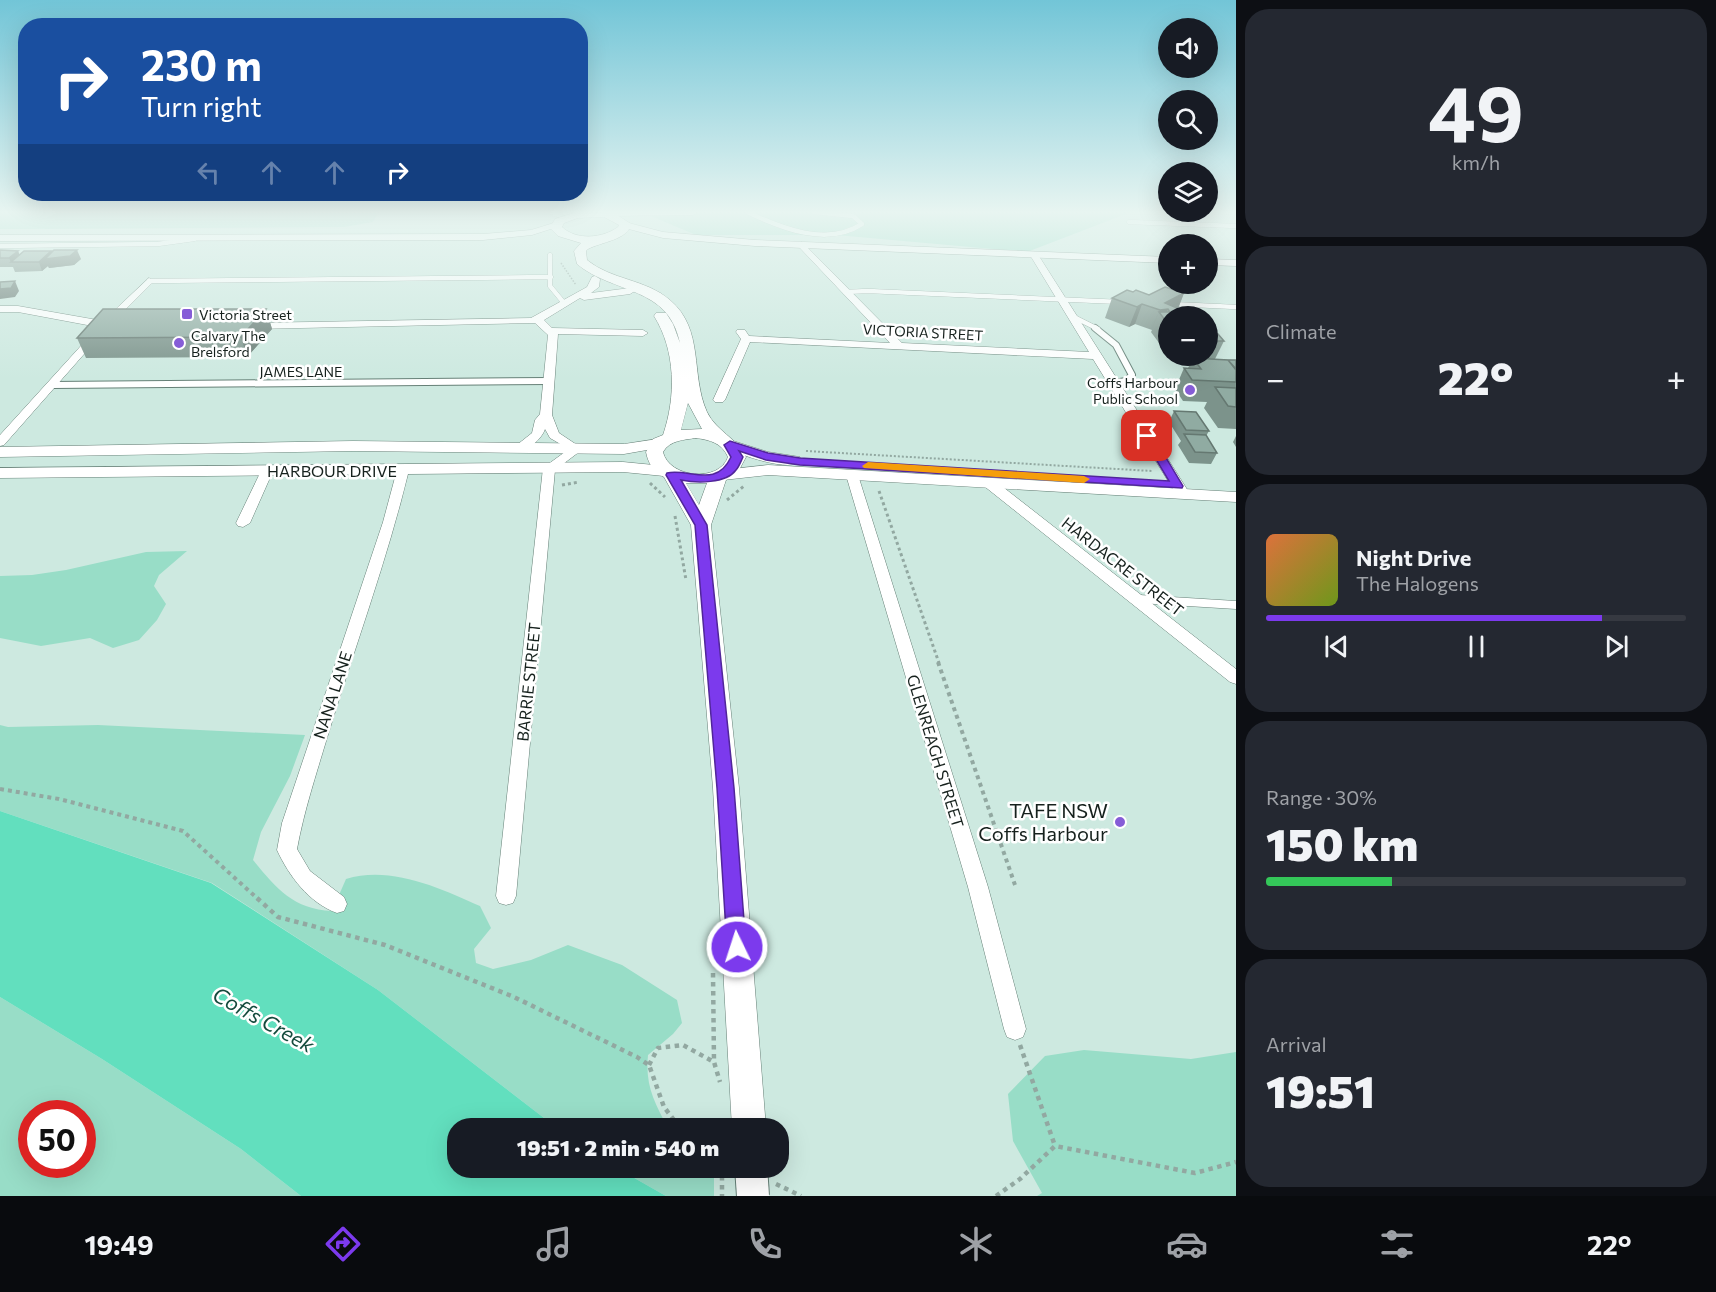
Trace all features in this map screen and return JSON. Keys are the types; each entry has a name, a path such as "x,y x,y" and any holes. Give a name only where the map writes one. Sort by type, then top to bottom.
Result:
{"main road":[{"path":"574,268 580,273 630,291 652,304 664,319 672,337 680,406 664,440 654,451 653,458 668,473 677,504 701,525"},
{"path":"590,268 599,274 651,292 664,301 676,315 688,339 697,406 708,426 737,457 731,470 721,476 695,480 668,473"},
{"path":"664,440 696,433 725,442"},
{"path":"721,476 701,525 726,788 748,1118"},
{"path":"752,1178 753,1196"}],"street":[{"path":"822,268 898,345"},
{"path":"1042,268 1176,484"},
{"path":"235,326 513,323 538,320 594,287 595,279"},
{"path":"0,442 52,385 112,326 112,317 149,281"},
{"path":"564,303 606,293 630,291"},
{"path":"0,309 18,309 112,326"},
{"path":"538,320 552,331 643,333"},
{"path":"549,476 577,449 554,435 546,415 552,331"},
{"name":"VICTORIA STREET","path":"718,400 743,335 1098,356"},
{"path":"519,448 523,442 534,438 540,432 541,420 546,415"},
{"name":"HARBOUR DRIVE","path":"0,452 353,446 624,449 664,440"},
{"path":"725,442 766,457 800,461 1236,489"},
{"name":"HARBOUR DRIVE","path":"0,473 403,470 549,476 623,468 668,473"},
{"name":"NANA LANE","path":"337,904 303,877 287,850 292,823 390,522 403,470"},
{"path":"243,524 267,471"},
{"path":"721,476 768,471 854,483 1176,484 1236,497"},
{"name":"BARRIE STREET","path":"506,896 549,476"},
{"name":"GLENREAGH STREET","path":"854,483 978,887 1015,1029"},
{"name":"HARDACRE STREET","path":"988,483 1236,678"}],"lane":[{"path":"551,268 550,286 564,303"},
{"path":"149,281 551,277"},
{"path":"844,292 868,291 1129,302"},
{"path":"1164,304 1236,307"},
{"path":"1072,316 1103,330 1118,348 1132,375 1126,381 1114,383"},
{"name":"JAMES LANE","path":"52,385 550,381"},
{"path":"1136,599 1236,605"}],"path":[{"path":"565,268 577,287 587,292"},
{"path":"801,450 891,455 1176,484"},
{"path":"891,455 892,460"},
{"path":"549,476 560,485 587,480"},
{"path":"642,478 665,498 677,504"},
{"path":"711,497 728,500 743,486 752,482"},
{"path":"854,483 884,491"},
{"path":"879,491 1015,885"},
{"path":"665,498 677,504"},
{"path":"677,504 687,588"},
{"path":"0,789 59,799 183,831 278,917 386,945 514,998 649,1065 664,1107 672,1118"},
{"path":"649,1065 658,1048 683,1045 714,1062 713,963"},
{"path":"1015,1029 1055,1146"},
{"path":"1055,1146 1195,1173 1236,1162"},
{"path":"996,1196 1020,1179 1055,1146"},
{"path":"722,1178 722,1196"}],"shaded area":[{"path":"187,551 159,575 154,586 166,604 157,620 139,640 113,648 90,638 41,646 0,638 0,576 32,575 66,570 146,552"},
{"path":"0,725 8,727 98,725 305,735 290,776 261,832 253,860 270,880 286,895 306,906 332,911 346,879 363,875 414,880 448,892 480,906 491,928 474,949 476,963 493,969 531,960 568,945 622,965 677,1000 682,1023 673,1034 648,1055 649,1084 663,1118 544,1118 378,990 212,883 0,811"},
{"path":"0,997 102,1059 241,1149 301,1196 0,1196"},
{"path":"1084,1050 1191,1059 1236,1052 1236,1196 1037,1196 1042,1193 1013,1141 1008,1094 1045,1056"},
{"path":"634,1178 714,1178 714,1196 666,1196"}],"water":[{"name":"Coffs Creek","path":"0,811 211,883 378,990 544,1118 447,1118 447,1178 634,1178 666,1196 301,1196 241,1149 102,1059 0,997"}],"building":[{"path":"15,281 11,288 0,289 0,282"},
{"path":"1127,290 1133,292 1136,290 1149,295 1158,290 1158,294 1182,294 1165,303 1172,306 1158,306 1158,309 1142,304 1137,307 1112,298"},
{"path":"103,309 266,309 241,337 77,338"},
{"path":"1218,359 1228,360 1236,370 1236,382 1192,380 1184,368 1201,369 1199,366 1218,366"},
{"path":"1228,360 1236,360 1236,369"},
{"path":"1215,387 1236,388 1236,407 1228,406"},
{"path":"1174,411 1196,412 1209,431 1186,430"},
{"path":"1184,434 1206,435 1217,453 1195,452"}],"slow traffic":[{"path":"868,466 1084,479"}],"place":[{"name":"Victoria Street","path":"187,314"},
{"name":"Calvary The Brelsford","path":"179,343"},
{"name":"Coffs Harbour Public School","path":"1190,390"},
{"name":"TAFE NSW Coffs Harbour","path":"1120,822"}],"route":[{"path":"737,947 726,788 701,525 672,475 695,480 723,475 736,464 737,457 730,445 766,457 800,461 1178,486 1147,436"}]}
